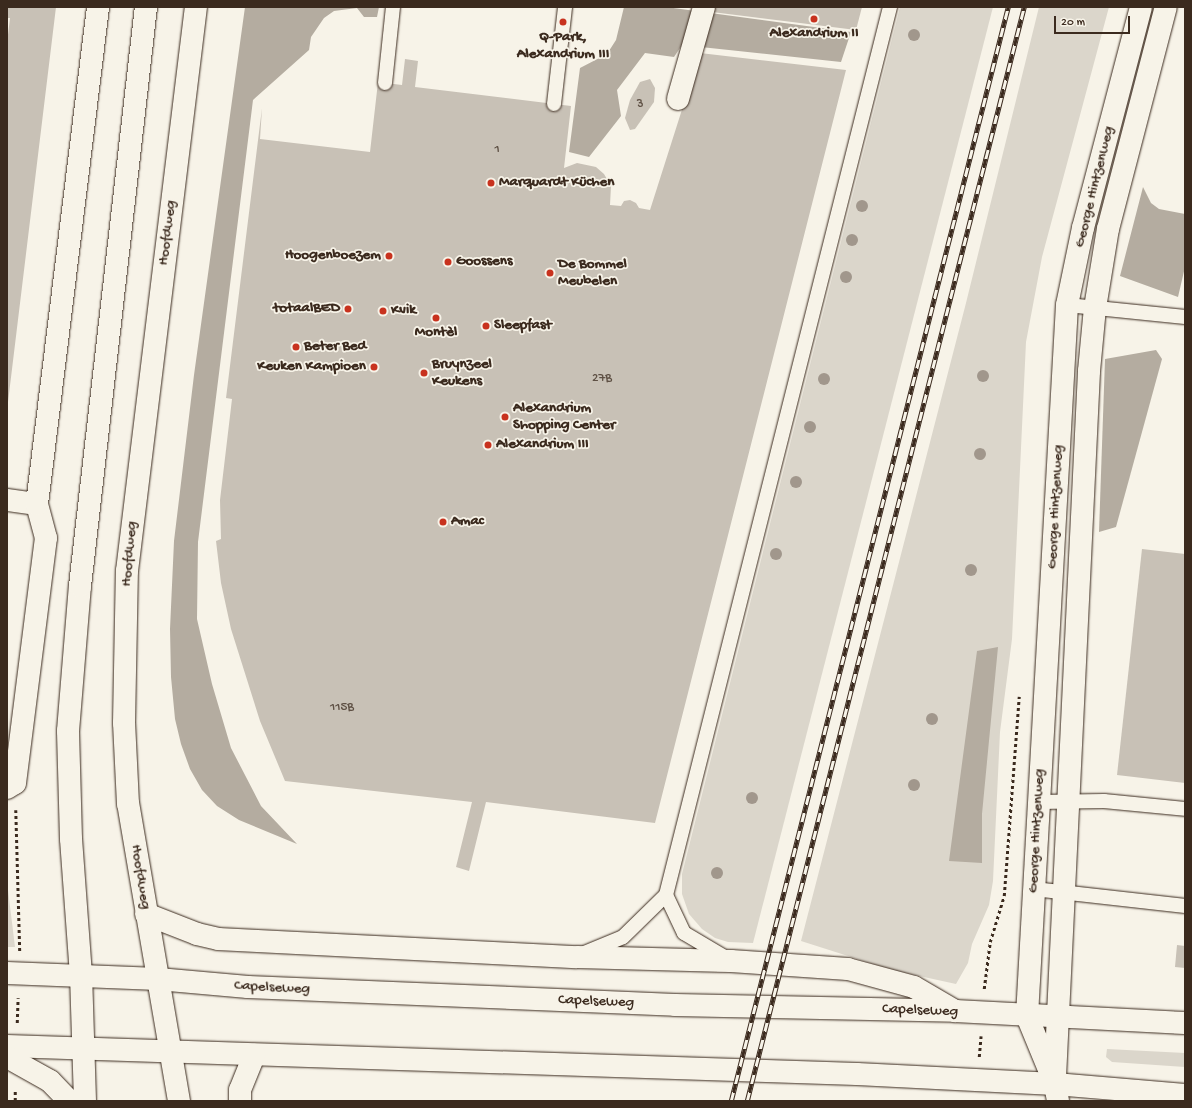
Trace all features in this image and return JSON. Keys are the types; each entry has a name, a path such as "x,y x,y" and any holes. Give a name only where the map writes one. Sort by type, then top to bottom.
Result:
{"main road":[{"path":"11,786 46,538 37,504 98,7"},
{"path":"84,1101 84,1048 81,975 70,839 68,731 80,586 146,7"},
{"name":"Hoofdweg","path":"179,1101 128,804 124,723 127,571 196,7"},
{"name":"George Hintzenweg","path":"1027,1016 1067,305 1083,228 1141,7"},
{"name":"George Hintzenweg","path":"1056,1093 1058,1017 1089,371 1095,308 1108,229 1166,7"},
{"path":"678,99 703,8"},
{"path":"7,500 37,504"},
{"path":"146,914 197,934 218,939 577,957 731,961 848,969 914,987 955,1012"},
{"name":"Capelseweg","path":"13,973 158,979 248,987 659,1004 955,1012 1185,1023"},
{"path":"1027,1016 1056,1093"},
{"path":"12,1052 84,1048 254,1055 482,1060 1056,1093 1185,1095"},
{"path":"12,1052 50,1081 69,1101"},
{"path":"240,1101 240,1090 254,1055"}],"lane":[{"path":"385,83 393,7"},
{"path":"554,104 565,7"},
{"path":"577,957 623,937 666,895 890,7"},
{"path":"1067,305 1185,317"},
{"path":"1039,802 1104,801 1185,809"},
{"path":"1034,889 1185,906"},
{"path":"666,895 684,933 731,961"}],"path":[{"path":"11,786 13,973 12,1052 14,1101"},
{"name":"George Hintzenweg","path":"982,1014 990,942 1004,896 1010,803"}],"shaded area":[{"path":"245,7 379,7 377,17 364,17 357,8 334,11 324,18 311,37 309,50 253,100 198,542 197,619 212,684 231,748 261,806 297,844 239,820 217,806 202,790 190,769 181,744 175,719 171,677 170,629 174,541 194,375"},
{"path":"624,7 666,7 851,32 841,62 682,45 674,57 645,53 617,90 621,116 589,157 569,152 580,68 607,54 616,40"},
{"path":"900,7 993,7 753,943 728,942 715,938 702,929 689,914 682,894 682,874"},
{"path":"1039,7 1109,7 1042,257 1026,342 1012,639 1000,732 993,881 989,905 972,944 968,963 956,984 892,970 801,941 966,303"},
{"path":"1143,187 1151,203 1159,209 1185,214 1185,267 1178,297 1120,276"},
{"path":"1156,350 1162,359 1116,527 1099,532 1105,359"},
{"path":"998,647 982,814 982,863 949,861 977,651"},
{"path":"7,882 15,947 7,947"},
{"path":"1107,1049 1185,1053 1185,1067 1112,1062 1106,1057"}],"building":[{"path":"7,7 56,7 8,402 7,43 10,18 7,18"},
{"name":"Alexandrium II","path":"708,7 862,7 856,30 712,12"},
{"name":"Alexandrium Shopping Center","path":"700,53 846,70 655,823 486,802 469,871 456,867 472,802 285,781 260,721 231,629 221,583 216,541 221,539 220,500 232,399 226,398 262,108 260,139 370,152 378,82 402,85 405,59 418,61 415,87 571,106 564,168 577,163 596,167 604,174 611,186 610,205 621,206 624,201 630,200 636,203 639,208 650,210"},
{"path":"650,79 655,88 654,102 635,129 630,130 625,118 630,100 640,82"},
{"path":"1142,549 1185,554 1185,783 1117,775"},
{"path":"1177,945 1185,946 1185,968 1175,967"}],"railway":[{"path":"731,1101 1008,7"},
{"path":"747,1101 1024,7"}],"place":[{"name":"Alexandrium II","path":"814,19"},
{"name":"Q-Park, Alexandrium III","path":"563,22"},
{"name":"Marquardt Küchen","path":"491,183"},
{"name":"Hoogenboezem","path":"389,256"},
{"name":"Goossens","path":"448,262"},
{"name":"De Bommel Meubelen","path":"550,273"},
{"name":"totaalBED","path":"348,309"},
{"name":"Kvik","path":"383,311"},
{"name":"Montèl","path":"436,318"},
{"name":"Sleepfast","path":"486,326"},
{"name":"Beter Bed","path":"296,347"},
{"name":"Keuken Kampioen","path":"374,367"},
{"name":"Bruynzeel Keukens","path":"424,373"},
{"name":"Alexandrium Shopping Center","path":"505,417"},
{"name":"Alexandrium III","path":"488,445"},
{"name":"Amac","path":"443,522"}]}
